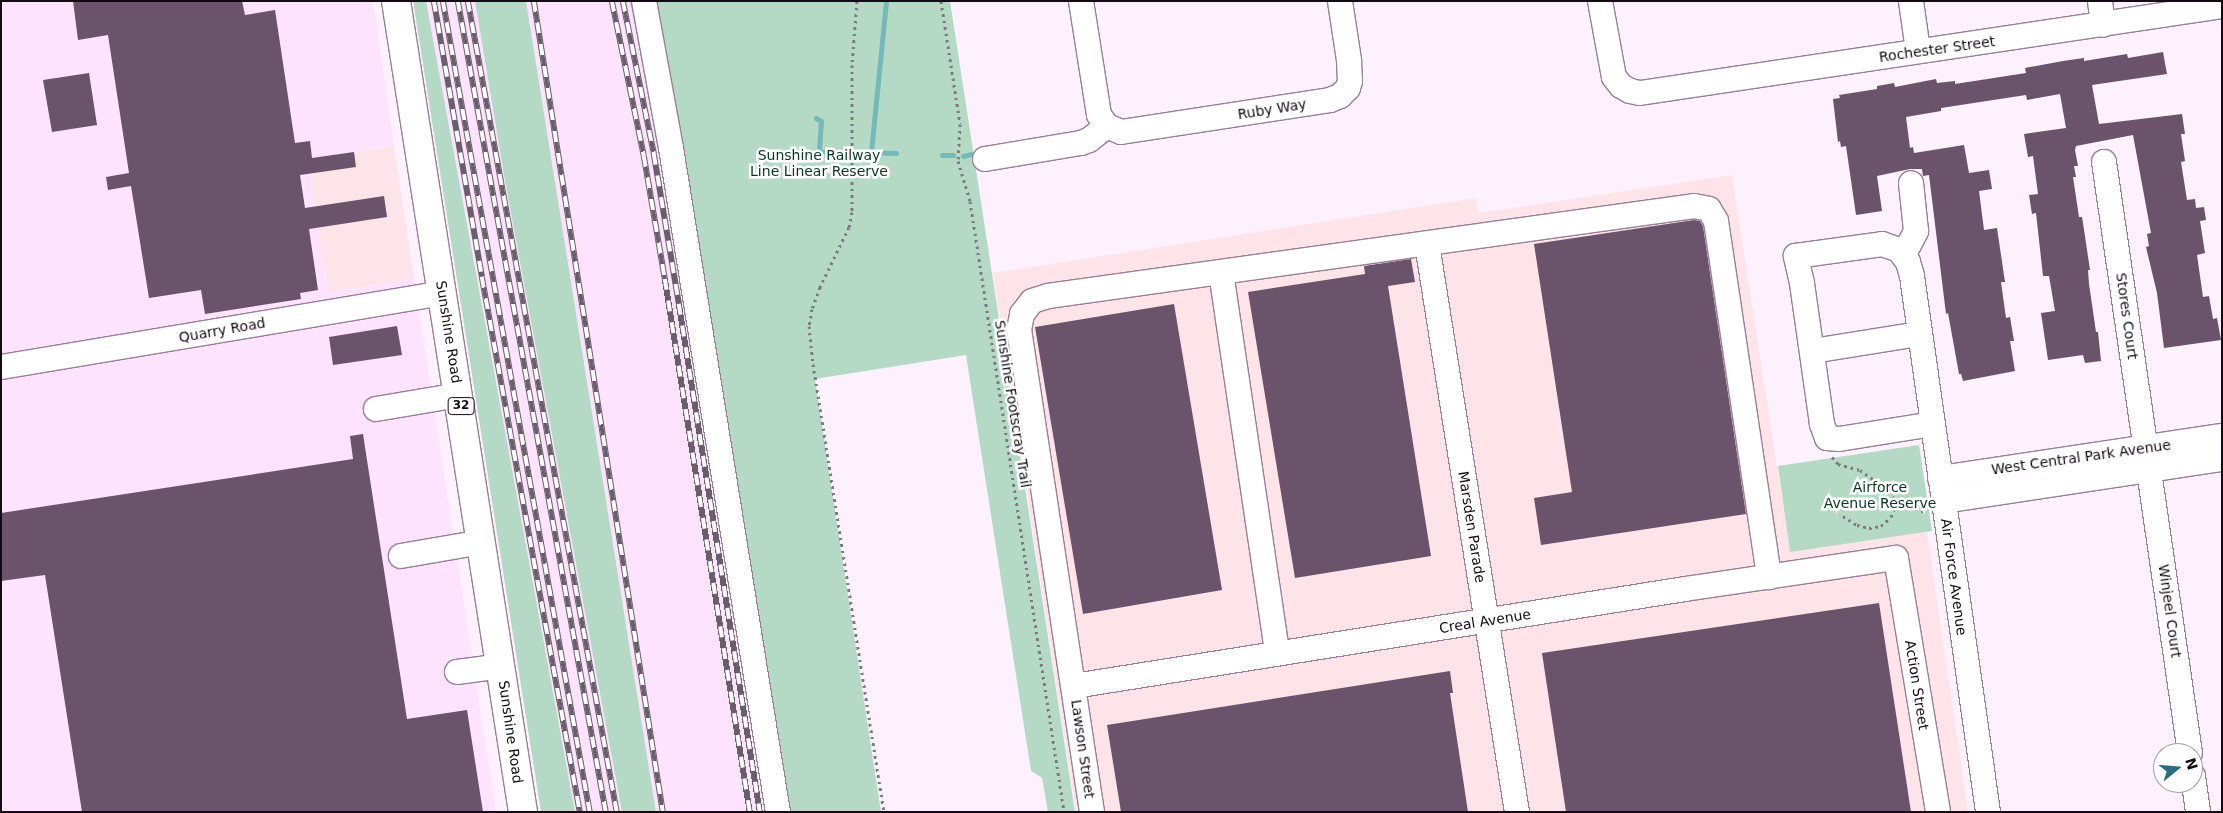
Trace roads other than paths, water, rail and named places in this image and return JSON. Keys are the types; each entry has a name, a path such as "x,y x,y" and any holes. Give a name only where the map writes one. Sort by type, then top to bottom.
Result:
{"main road":[{"name":"Sunshine Road","path":"396,1 502,666 523,812"}],"street":[{"path":"644,1 671,148 778,812"},
{"path":"985,160 1081,143 1089,140 1107,126 1097,108 1081,1"},
{"name":"Ruby Way","path":"1107,126 1113,130 1128,131 1330,100 1340,96 1348,88 1350,81 1349,60 1340,1"},
{"name":"Rochester Street","path":"1600,1 1614,77 1621,86 1630,91 1652,92 2222,6"},
{"path":"1911,1 1918,51"},
{"path":"2100,1 2103,25"},
{"name":"Stores Court","path":"2104,162 2148,458"},
{"path":"1911,183 1916,231 1904,254 1890,246 1873,244 1796,256 1802,282 1822,424 1829,439 1932,424"},
{"name":"Lawson Street","path":"1092,812 1019,330 1022,314 1032,301 1048,296 1694,206 1709,210 1716,221 1769,577"},
{"name":"Marsden Parade","path":"1426,244 1516,812"},
{"name":"Air Force Avenue","path":"1904,254 1912,276 1940,478 1940,507 1988,812"},
{"path":"1221,272 1277,653"},
{"name":"Quarry Road","path":"1,367 442,293"},
{"path":"1819,350 1919,334"},
{"path":"376,409 459,395"},
{"name":"West Central Park Avenue","path":"1940,507 2148,458 2222,436"},
{"name":"West Central Park Avenue","path":"1940,478 2148,458 2222,458"},
{"name":"Winjeel Court","path":"2148,458 2189,743"},
{"path":"401,556 482,542"},
{"name":"Creal Avenue","path":"1074,686 1487,620 1896,558"},
{"name":"Action Street","path":"1896,558 1938,812"},
{"path":"457,672 502,666"},
{"path":"2195,793 2198,812"}],"waterway":[{"path":"871,152 886,1"},
{"path":"816,118 821,121 819,152 832,152"},
{"path":"865,152 896,153"},
{"path":"963,156 971,154"},
{"path":"942,155 953,155"}],"railway":[{"path":"434,1 482,277 580,812"},
{"path":"443,1 590,812"},
{"path":"458,1 606,812"},
{"path":"468,1 617,812"},
{"path":"534,1 663,812"},
{"path":"612,1 644,156 665,279 750,812"},
{"path":"623,1 654,154 760,812"}],"park label":[{"name":"Sunshine Railway Line Linear Reserve","path":"819,164"},
{"name":"Airforce Avenue Reserve","path":"1880,496"}]}
